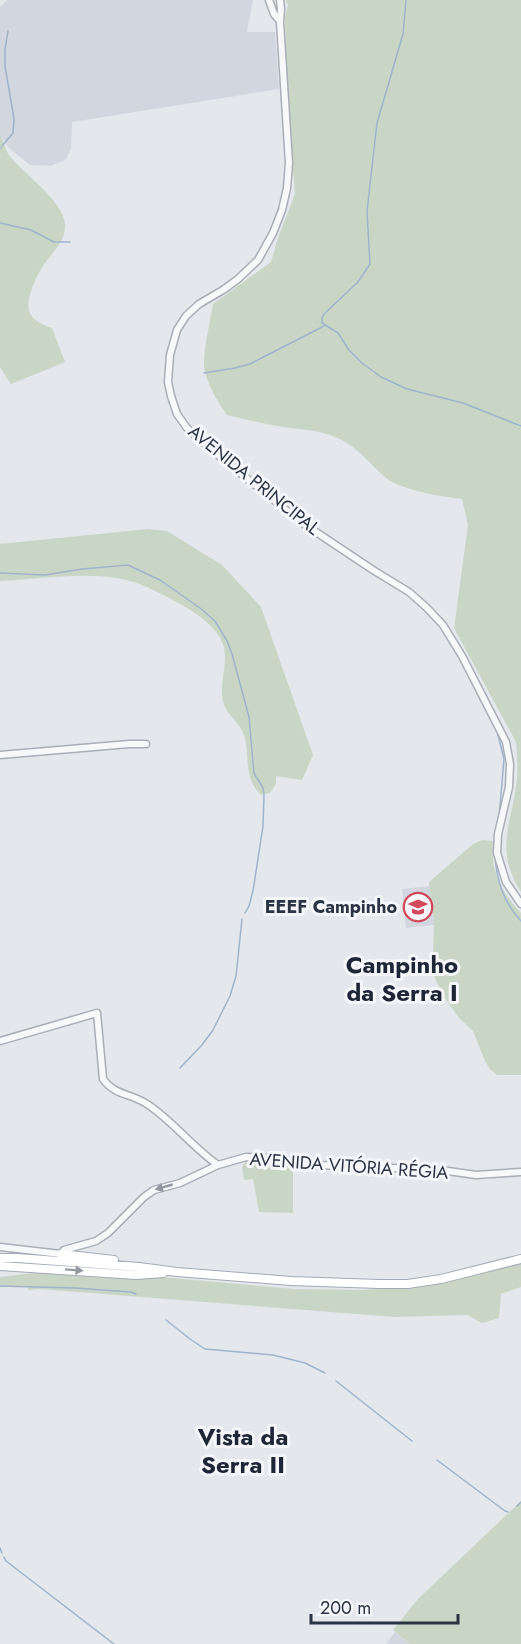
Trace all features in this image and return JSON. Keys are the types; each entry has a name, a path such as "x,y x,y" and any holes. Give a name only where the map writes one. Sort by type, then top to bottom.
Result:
{"main road":[{"path":"61,1254 113,1260 139,1267"},
{"path":"0,1258 349,1284 408,1284 441,1279 521,1259"},
{"path":"0,1266 136,1275 177,1272"},
{"path":"0,1270 16,1266"}],"street":[{"name":"AVENIDA PRINCIPAL","path":"269,0 280,22"},
{"name":"AVENIDA PRINCIPAL","path":"280,0 289,163 282,210 273,233 258,260 238,279 199,304 186,316 177,330 170,355 168,382 171,396 177,414 187,428 213,451 302,522 410,592 443,625 462,656 506,742 510,764 509,787 498,834 497,853 506,882 521,904"},
{"path":"0,755 146,744"},
{"path":"0,1041 97,1013 103,1079 114,1090 145,1102 218,1165"},
{"name":"AVENIDA VITÓRIA RÉGIA","path":"61,1254 63,1250 96,1241 108,1233 154,1190 180,1183 218,1165 246,1157 319,1165 441,1170 476,1175 521,1172"},
{"path":"0,1248 61,1254"}],"shaded area":[{"path":"7,0 253,0 247,32 275,32 279,89 72,122 71,148 66,159 50,166 30,165 9,148 0,134 0,7"},
{"name":"EEEF Campinho","path":"431,886 434,925 406,928 402,889"},
{"path":"395,1632 410,1644 386,1644"}],"green space":[{"path":"286,0 521,0 521,892 510,870 506,845 517,780 516,742 454,628 468,525 462,499 422,492 393,482 353,447 332,436 227,415 205,371 205,350 213,304 271,262 295,194 288,112 285,17 288,5"},
{"path":"0,134 9,155 58,207 65,226 63,237 35,280 29,308 32,317 52,328 65,362 11,384 0,367"},
{"path":"148,529 167,531 222,565 261,607 313,755 302,780 276,776 276,784 270,793 261,795 255,788 249,773 244,735 223,701 225,653 223,645 212,628 193,611 137,583 104,576 0,581 0,544"},
{"path":"482,840 493,841 493,862 498,880 521,913 521,1075 497,1075 490,1069 473,1031 459,1018 442,994 435,978 434,923 429,882 473,844"},
{"path":"246,1161 293,1163 293,1213 259,1212 253,1179 244,1180 242,1167"},
{"path":"521,1262 521,1287 501,1294 499,1318 482,1323 467,1315 395,1317 39,1289 28,1290 28,1286 0,1287 0,1277 70,1269 294,1289 363,1290 415,1286 449,1280"},
{"path":"521,1501 521,1644 410,1644 393,1630 418,1599"}],"waterway":[{"path":"406,0 403,34 377,123 367,211 370,264 358,282 324,314 322,323 338,333 349,350 381,377 407,389 463,403 521,426"},
{"path":"2,146 13,133 14,119 5,66 8,31"},
{"path":"0,223 31,230 54,242 70,242"},
{"path":"204,373 250,364 324,326"},
{"path":"0,573 45,575 128,565 160,580 215,621 232,654 249,717 254,773 263,788 264,795 263,826 253,891 245,913"},
{"path":"497,731 504,759 499,818"},
{"path":"495,856 502,891 521,921"},
{"path":"180,1068 213,1030 230,996 236,976 242,919"},
{"path":"0,1286 75,1288 136,1294"},
{"path":"166,1320 205,1349 273,1355 305,1363 325,1373"},
{"path":"336,1381 412,1441"},
{"path":"437,1460 508,1512"},
{"path":"517,1506 521,1502"},
{"path":"0,1548 2,1553"},
{"path":"4,1557 6,1561 114,1644"}],"place":[{"name":"EEEF Campinho","path":"418,907"}],"district":[{"name":"Campinho da Serra I","path":"402,979"},
{"name":"Vista da Serra II","path":"243,1451"}]}
